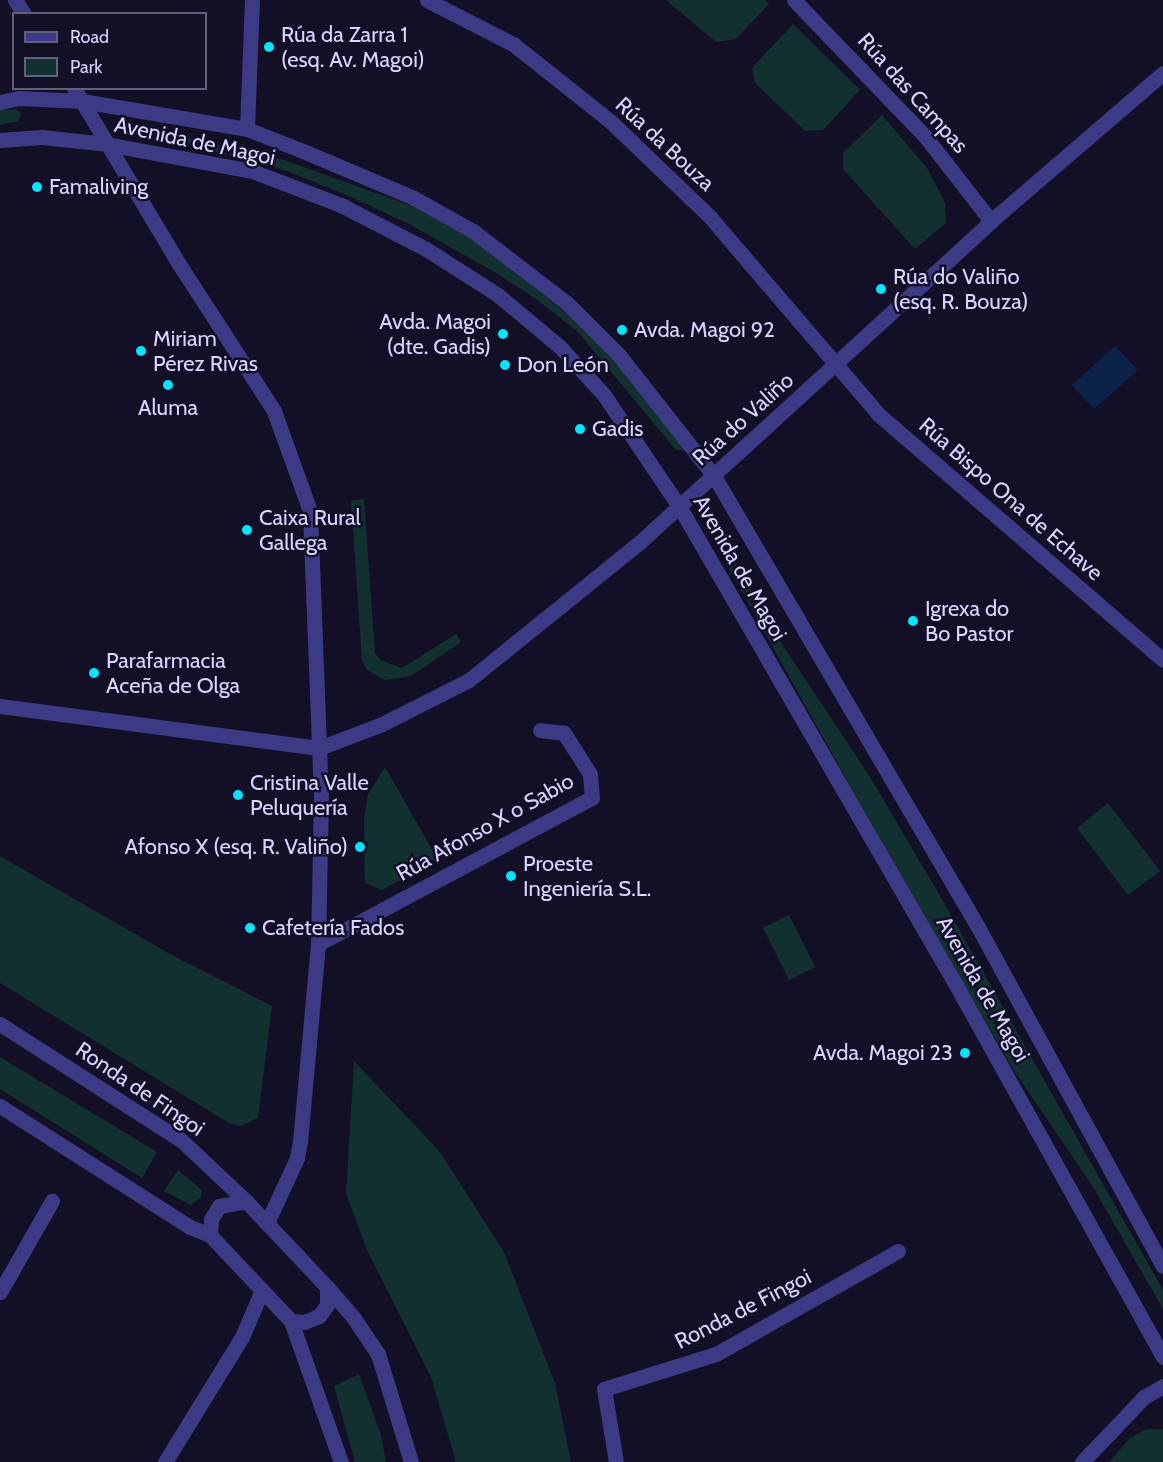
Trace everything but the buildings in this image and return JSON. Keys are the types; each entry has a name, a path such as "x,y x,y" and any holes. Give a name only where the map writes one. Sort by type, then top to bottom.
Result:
{"street":[{"path":"247,129 252,0"},
{"name":"Rúa da Bouza","path":"427,0 513,44 610,121 710,217 837,363"},
{"name":"Rúa das Campas","path":"794,0 924,135 991,221"},
{"name":"Rúa do Valiño","path":"319,748 380,725 469,680 714,476 991,221 1163,73"},
{"path":"78,95 106,144 274,411 310,511 319,748 318,944 297,1158 267,1223"},
{"name":"Avenida de Magoi","path":"0,102 20,98 78,95 247,129 414,198 473,231 567,303 612,348 714,476 978,927 1163,1266"},
{"name":"Avenida de Magoi","path":"0,140 42,137 106,144 252,171 342,205 426,249 498,295 560,347 604,395 679,506 956,985 1163,1357"},
{"name":"Rúa Bispo Ona de Echave","path":"837,363 878,414 1163,660"},
{"path":"0,706 319,748"},
{"name":"Rúa Afonso X o Sabio","path":"318,944 592,798 590,774 564,733 540,729"},
{"name":"Ronda de Fingoi","path":"0,1024 181,1140 267,1223 353,1317 378,1354 411,1462"},
{"path":"0,1106 189,1227 210,1235 291,1321 341,1462"},
{"path":"0,1292 52,1201"},
{"path":"210,1235 211,1219 219,1206 246,1201"},
{"name":"Ronda de Fingoi","path":"616,1462 604,1389 716,1354 898,1251"},
{"path":"291,1321 304,1322 320,1316 327,1305 327,1287"},
{"path":"165,1462 242,1337 262,1290"},
{"path":"1082,1462 1144,1397 1163,1386"}],"green space":[{"path":"666,0 765,0 769,4 736,39 716,42"},
{"path":"793,24 860,90 823,130 805,131 755,83 752,68"},
{"path":"16,109 21,114 19,121 0,125 0,110"},
{"path":"882,115 927,168 945,203 946,223 915,249 843,169 843,153"},
{"path":"176,135 284,160 426,211 464,233 584,327 633,378 684,450 676,450 577,331 536,299 496,273 411,225 347,195 284,170 179,142"},
{"path":"364,499 375,653 380,660 402,668 456,634 461,642 411,676 385,680 367,670 362,660 351,501"},
{"path":"733,557 782,644 870,777 936,889 1163,1290 1163,1309 1093,1187 1013,1069 849,784 726,563"},
{"path":"385,767 438,860 382,890 365,883 364,819 368,794"},
{"path":"1108,803 1160,871 1128,895 1077,828"},
{"path":"0,856 168,953 272,1006 258,1118 241,1126 229,1123 0,983"},
{"path":"789,915 815,967 789,980 763,928"},
{"path":"0,1057 157,1152 142,1178 0,1089"},
{"path":"354,1061 440,1152 504,1252 555,1383 571,1462 456,1462 431,1377 367,1250 346,1193"},
{"path":"178,1170 202,1190 201,1197 191,1205 164,1191"},
{"path":"359,1374 381,1435 386,1462 355,1462 334,1386"},
{"path":"1146,1429 1163,1429 1163,1462 1109,1462 1130,1438"}],"water":[{"path":"1115,346 1138,370 1094,409 1072,385"}],"place":[{"name":"Rúa da Zarra 1 (esq. Av. Magoi)","path":"269,47"},
{"name":"Famaliving","path":"37,187"},
{"name":"Rúa do Valiño (esq. R. Bouza)","path":"881,289"},
{"name":"Avda. Magoi 92","path":"622,330"},
{"name":"Avda. Magoi (dte. Gadis)","path":"503,334"},
{"name":"Miriam Pérez Rivas","path":"141,351"},
{"name":"Don León","path":"505,365"},
{"name":"Aluma","path":"168,385"},
{"name":"Gadis","path":"580,429"},
{"name":"Caixa Rural Gallega","path":"247,530"},
{"name":"Igrexa do Bo Pastor","path":"913,621"},
{"name":"Parafarmacia Aceña de Olga","path":"94,673"},
{"name":"Cristina Valle Peluquería","path":"238,795"},
{"name":"Afonso X (esq. R. Valiño)","path":"360,847"},
{"name":"Proeste Ingeniería S.L.","path":"511,876"},
{"name":"Cafetería Fados","path":"250,928"},
{"name":"Avda. Magoi 23","path":"965,1053"}]}
